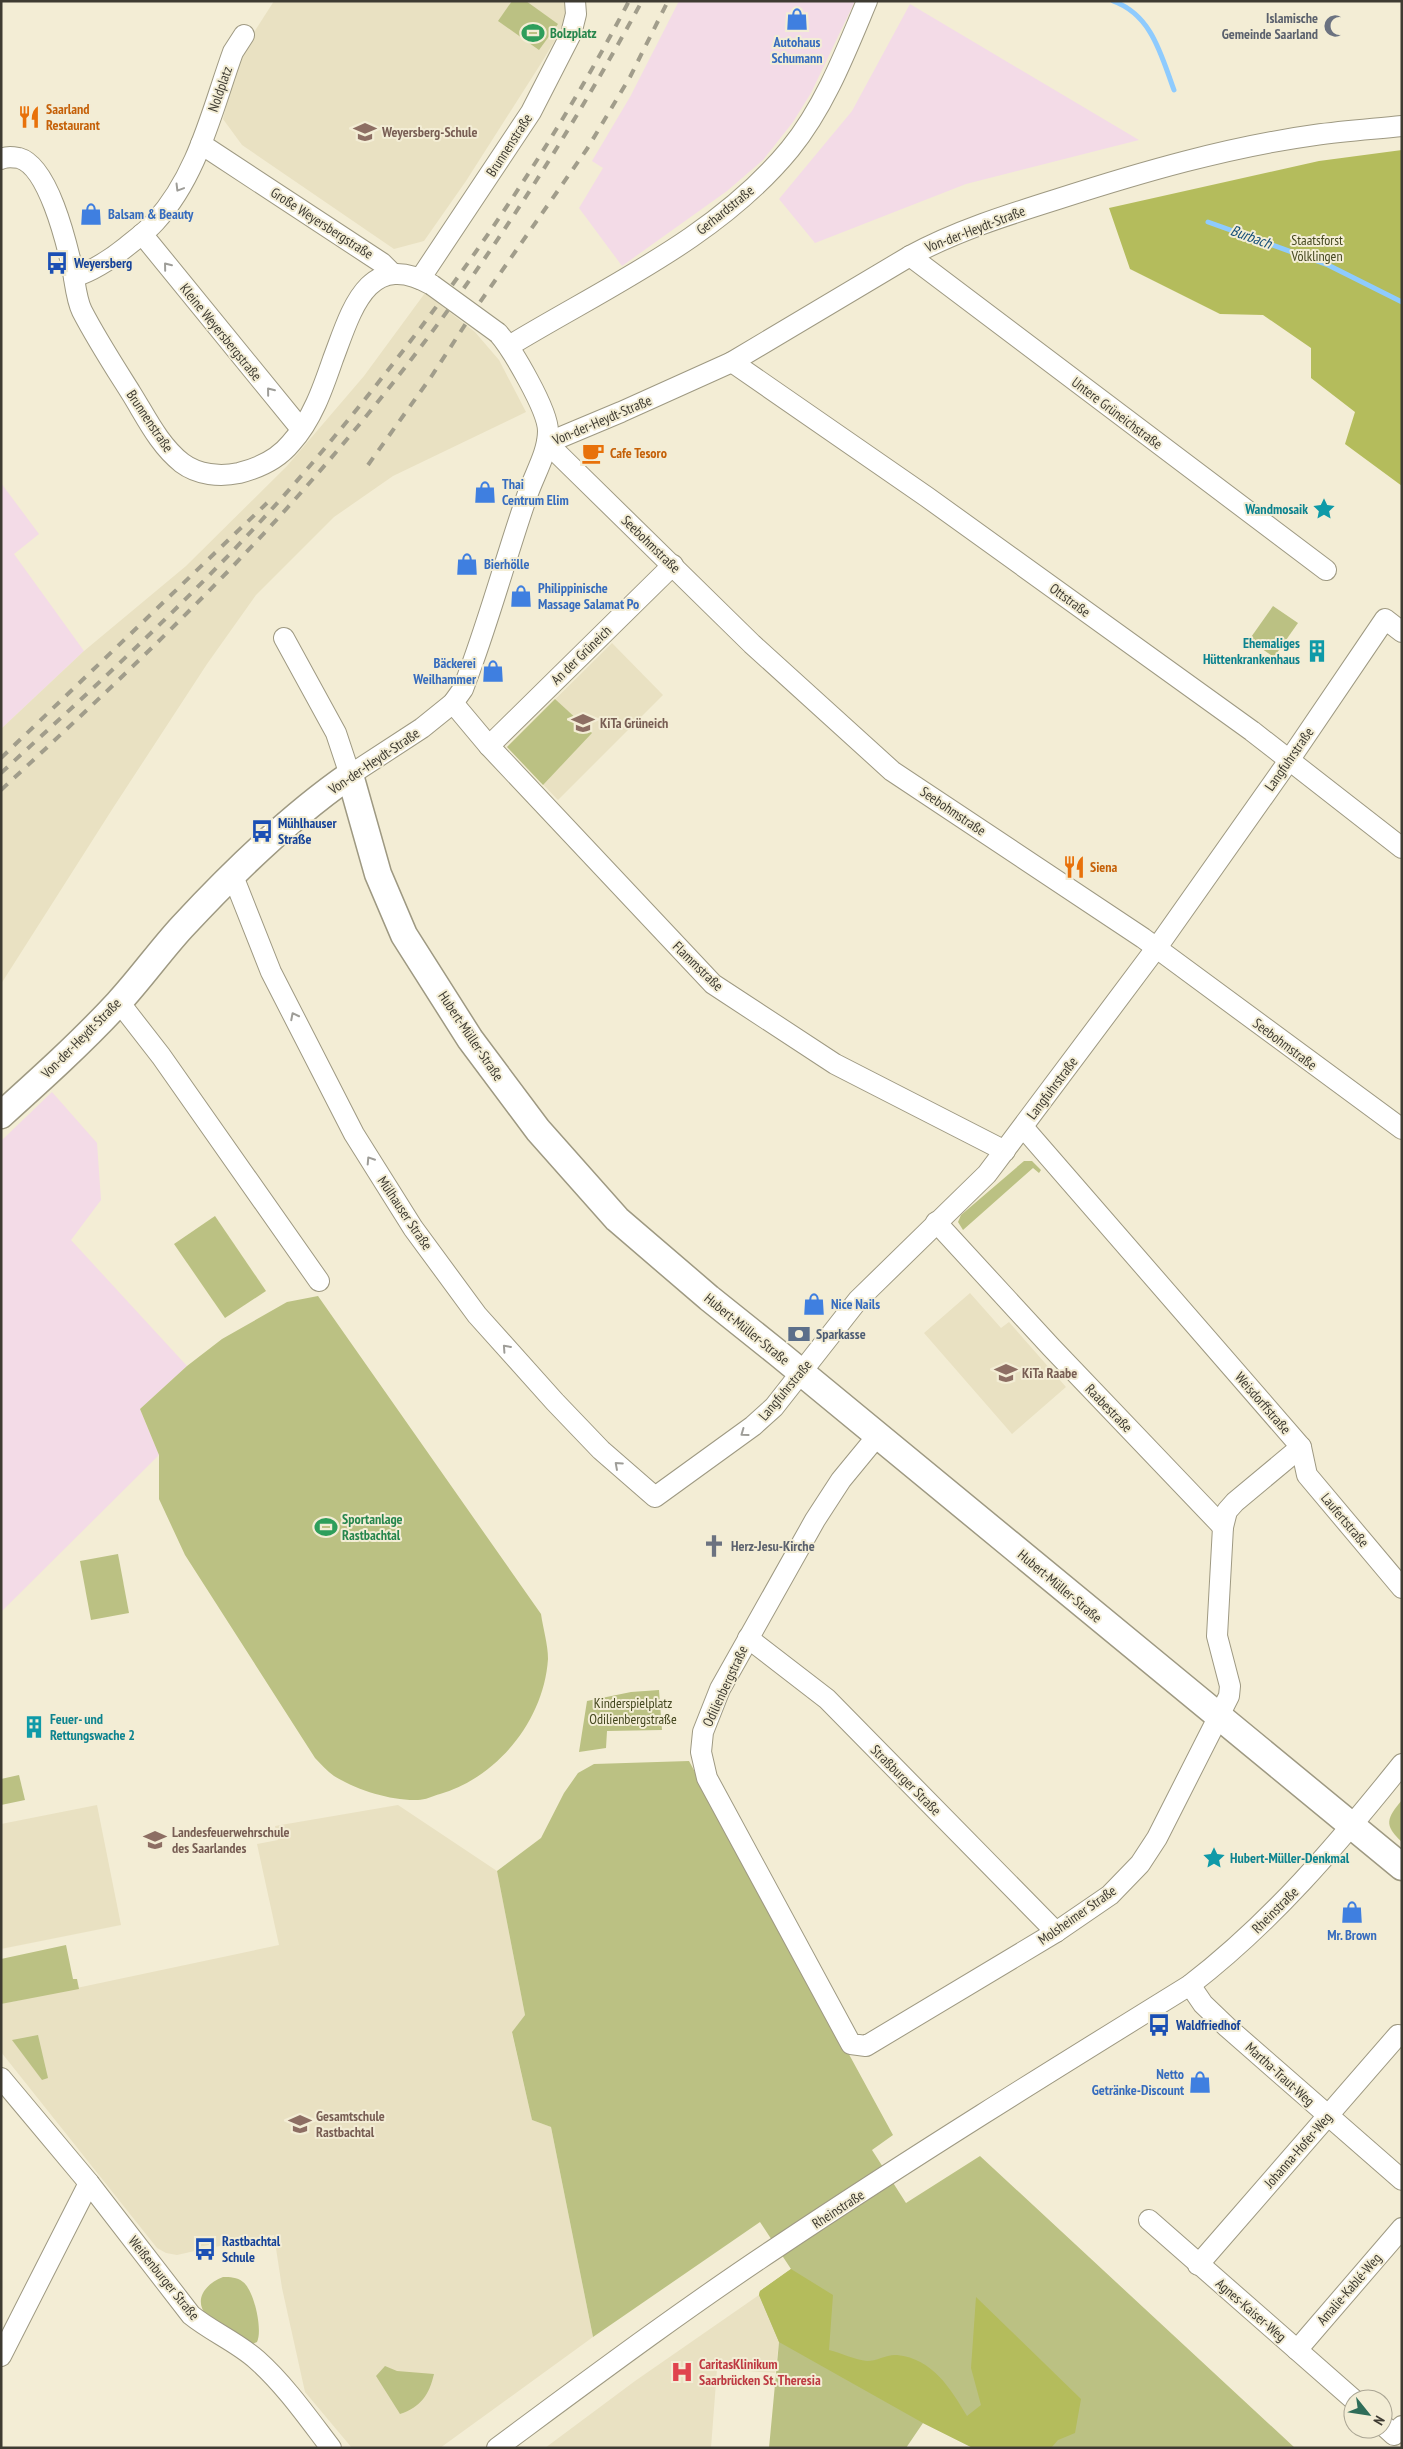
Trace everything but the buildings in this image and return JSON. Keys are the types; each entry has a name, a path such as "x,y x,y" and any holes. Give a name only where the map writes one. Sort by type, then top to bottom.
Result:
{"main road":[{"name":"Von-der-Heydt-Straße","path":"1,1116 87,1036 119,1002 181,928 233,876 301,812 350,776"},
{"name":"Hubert-Müller-Straße","path":"350,776 378,874 404,935 470,1039 538,1130 618,1219 709,1298 1402,1867"}],"street":[{"name":"Brunnenstraße","path":"426,282 531,112 571,34 576,14 575,1"},
{"name":"Gerhardstraße","path":"503,339 622,280 706,227 753,189 791,148 810,120 843,57 868,1"},
{"name":"Noldplatz","path":"201,144 233,52 244,35"},
{"name":"Von-der-Heydt-Straße","path":"350,776 422,728 453,703 463,688 527,495 547,443 732,362 935,242 1007,215 1141,172 1215,154 1314,135 1402,126"},
{"path":"74,277 98,266 142,234 155,222 191,166 201,144"},
{"name":"Große Weyersbergstraße","path":"201,144 382,263 393,274"},
{"name":"Brunnenstraße","path":"1,160 13,157 23,159 32,166 44,183 58,220 81,309 160,440 186,466 206,474 222,475 250,470 279,455 291,443 301,429 320,393 350,311 358,297 375,281 393,274"},
{"name":"Kleine Weyersbergstraße","path":"142,234 301,429"},
{"name":"Untere Grüneichstraße","path":"910,256 1326,570"},
{"path":"393,274 408,274 426,282 503,339 543,412 548,430 547,443"},
{"name":"Ottstraße","path":"732,362 940,507 1290,759 1402,848"},
{"name":"Seebohmstraße","path":"547,443 752,644 892,771 1157,948 1402,1129"},
{"name":"An der Grüneich","path":"489,746 673,565"},
{"name":"Langfuhrstraße","path":"655,1497 753,1426 774,1407 858,1300 936,1222 988,1174 1157,948 1290,759 1385,619 1402,632"},
{"name":"Hubert-Müller-Straße","path":"284,638 336,734 350,776"},
{"name":"Flammstraße","path":"453,703 489,746 712,984 835,1064 1005,1151"},
{"name":"Mülhauser Straße","path":"233,876 271,972 354,1134 413,1228 477,1315 555,1402 601,1450 655,1497"},
{"path":"119,1002 161,1056 319,1281"},
{"name":"Weisdorffstraße","path":"1023,1127 1301,1447 1235,1502 1227,1511 1224,1527 1217,1636 1230,1686 1229,1696 1218,1716"},
{"name":"Raabestraße","path":"936,1222 1051,1347 1224,1527"},
{"name":"Odilienbergstraße","path":"866,2046 852,2044 707,1778 701,1752 703,1732 720,1689 748,1638 815,1520 841,1480 878,1435"},
{"name":"Laufertstraße","path":"1301,1447 1307,1475 1402,1588"},
{"name":"Straßburger Straße","path":"748,1638 827,1699 1056,1932"},
{"name":"Molsheimer Straße","path":"866,2046 1056,1932 1110,1895 1140,1864 1170,1815 1218,1716"},
{"name":"Rheinstraße","path":"497,2448 618,2359 777,2247 1091,2045 1190,1985 1219,1962 1289,1898 1352,1826 1402,1764"},
{"name":"Martha-Traut-Weg","path":"1190,1985 1203,2004 1227,2027 1402,2180"},
{"name":"Johanna-Hofer-Weg","path":"1198,2265 1398,2035"},
{"name":"Weißenburger Straße","path":"1,2078 88,2183 191,2315 210,2330 256,2359 278,2382 331,2448"},
{"path":"1,2356 88,2183"},
{"name":"Agnes-Kaiser-Weg","path":"1149,2220 1198,2265 1343,2390"},
{"name":"Amalie-Kablé-Weg","path":"1297,2350 1402,2228"}],"shaded area":[{"name":"Weyersberg-Schule","path":"274,1 564,1 566,13 560,32 540,65 466,181 424,241 394,249 242,145 223,119 237,59"},
{"path":"679,1 855,1 811,93 793,122 763,160 727,191 622,266 579,208 603,168 592,161 630,97"},
{"path":"910,4 1139,140 966,184 815,243 779,199 852,111"},
{"path":"425,293 475,332 499,360 526,412 393,476 334,517 256,595 207,664 1,984 1,729 84,651 186,566 287,466 364,376"},
{"path":"1,483 39,534 14,554 84,651 1,729"},
{"name":"KiTa Grüneich","path":"612,643 663,695 558,800 507,747"},
{"path":"52,1092 97,1143 101,1200 71,1240 187,1366 140,1409 159,1455 1,1612 1,1141"},
{"name":"KiTa Raabe","path":"970,1293 1001,1328 1009,1322 1066,1387 1012,1434 924,1333"},
{"path":"97,1805 121,1925 1,1949 1,1824"},
{"name":"Gesamtschule Rastbachtal","path":"398,1805 497,1871 525,2015 512,2033 532,2120 551,2127 593,2337 440,2448 352,2448 305,2392 282,2288 274,2235 210,2248 209,2245 198,2247 199,2250 177,2255 166,2253 157,2248 1,2052 1,2004 279,1945 257,1844 278,1840 275,1826"},
{"name":"CaritasKlinikum Saarbrücken St. Theresia","path":"759,2295 779,2342 775,2373 717,2369 711,2448 545,2448 635,2381"}],"green space":[{"name":"Bolzplatz","path":"512,1 526,1 558,24 539,50 498,21"},
{"name":"Staatsforst Völklingen","path":"1402,150 1402,486 1345,444 1355,412 1311,378 1311,348 1263,315 1220,314 1130,269 1109,208 1319,161"},
{"path":"1273,606 1298,623 1274,657 1249,640"},
{"path":"555,699 592,733 543,785 507,747"},
{"path":"1024,1161 1032,1161 1041,1170 1039,1173 1033,1168 963,1230 958,1222 961,1215"},
{"path":"215,1216 266,1291 225,1318 174,1244"},
{"name":"Sportanlage Rastbachtal","path":"318,1296 541,1614 548,1659 545,1682 538,1703 527,1724 499,1760 481,1774 461,1786 423,1799 408,1800 386,1797 353,1786 334,1776 315,1758 185,1555 159,1499 159,1455 140,1409 187,1366 222,1339 287,1302"},
{"path":"118,1554 129,1613 91,1620 80,1561"},
{"name":"Kinderspielplatz Odilienbergstraße","path":"659,1690 662,1730 607,1731 606,1748 579,1752 587,1701 631,1692"},
{"path":"689,1761 893,2135 872,2150 906,2203 980,2156 1295,2448 973,2448 923,2423 906,2448 769,2448 779,2342 759,2295 760,2291 791,2269 760,2222 593,2337 551,2127 532,2120 512,2032 525,2015 497,1871 541,1838 564,1793 578,1773 594,1764"},
{"path":"19,1775 25,1800 1,1805 1,1779"},
{"path":"1402,1800 1402,1842 1392,1831 1389,1821"},
{"path":"66,1945 73,1979 77,1979 79,1989 1,2004 1,1959"},
{"path":"38,2035 48,2078 42,2080 12,2040"},
{"path":"791,2269 833,2295 829,2350 867,2361 897,2355 921,2362 947,2385 967,2416 981,2405 971,2368 976,2297 1081,2399 1075,2433 1058,2440 1051,2448 973,2448 923,2423 779,2342 759,2295 760,2291"},
{"path":"223,2277 241,2280 251,2293 258,2320 259,2336 257,2342 252,2344 207,2316 203,2310 201,2298 203,2292 212,2283"},
{"path":"385,2366 397,2371 434,2374 427,2394 419,2404 400,2414 376,2376"}],"waterway":[{"name":"Burbach","path":"1113,1 1126,7 1146,26 1159,50 1174,90"},
{"name":"Burbach","path":"1208,222 1328,265 1402,302"}],"railway":[{"path":"1,773 202,583 278,503 358,407 444,297 523,182 596,62 629,1"},
{"path":"1,790 132,667 258,540 337,451 380,399 422,345 501,234 574,119 642,1"},
{"path":"368,465 431,377 478,305 587,149 630,77 668,1"},
{"path":"1,758 267,503"}],"place":[{"name":"Autohaus Schumann","path":"797,19"},
{"name":"Islamische Gemeinde Saarland","path":"1335,26"},
{"name":"Bolzplatz","path":"533,33"},
{"name":"Saarland Restaurant","path":"29,117"},
{"name":"Weyersberg-Schule","path":"365,132"},
{"name":"Balsam & Beauty","path":"91,214"},
{"name":"Weyersberg","path":"57,263"},
{"name":"Cafe Tesoro","path":"593,453"},
{"name":"Thai Centrum Elim","path":"485,492"},
{"name":"Wandmosaik","path":"1324,509"},
{"name":"Bierhölle","path":"467,564"},
{"name":"Philippinische Massage Salamat Po","path":"521,596"},
{"name":"Ehemaliges Hüttenkrankenhaus","path":"1317,651"},
{"name":"Bäckerei Weilhammer","path":"493,671"},
{"name":"KiTa Grüneich","path":"583,723"},
{"name":"Mühlhauser Straße","path":"262,831"},
{"name":"Siena","path":"1074,867"},
{"name":"Nice Nails","path":"814,1304"},
{"name":"Sparkasse","path":"799,1334"},
{"name":"KiTa Raabe","path":"1006,1373"},
{"name":"Sportanlage Rastbachtal","path":"326,1527"},
{"name":"Herz-Jesu-Kirche","path":"714,1546"},
{"name":"Feuer- und Rettungswache 2","path":"34,1727"},
{"name":"Landesfeuerwehrschule des Saarlandes","path":"155,1840"},
{"name":"Hubert-Müller-Denkmal","path":"1214,1858"},
{"name":"Mr. Brown","path":"1352,1912"},
{"name":"Waldfriedhof","path":"1159,2025"},
{"name":"Netto Getränke-Discount","path":"1200,2082"},
{"name":"Gesamtschule Rastbachtal","path":"300,2124"},
{"name":"Rastbachtal Schule","path":"205,2249"},
{"name":"CaritasKlinikum Saarbrücken St. Theresia","path":"682,2372"}]}
